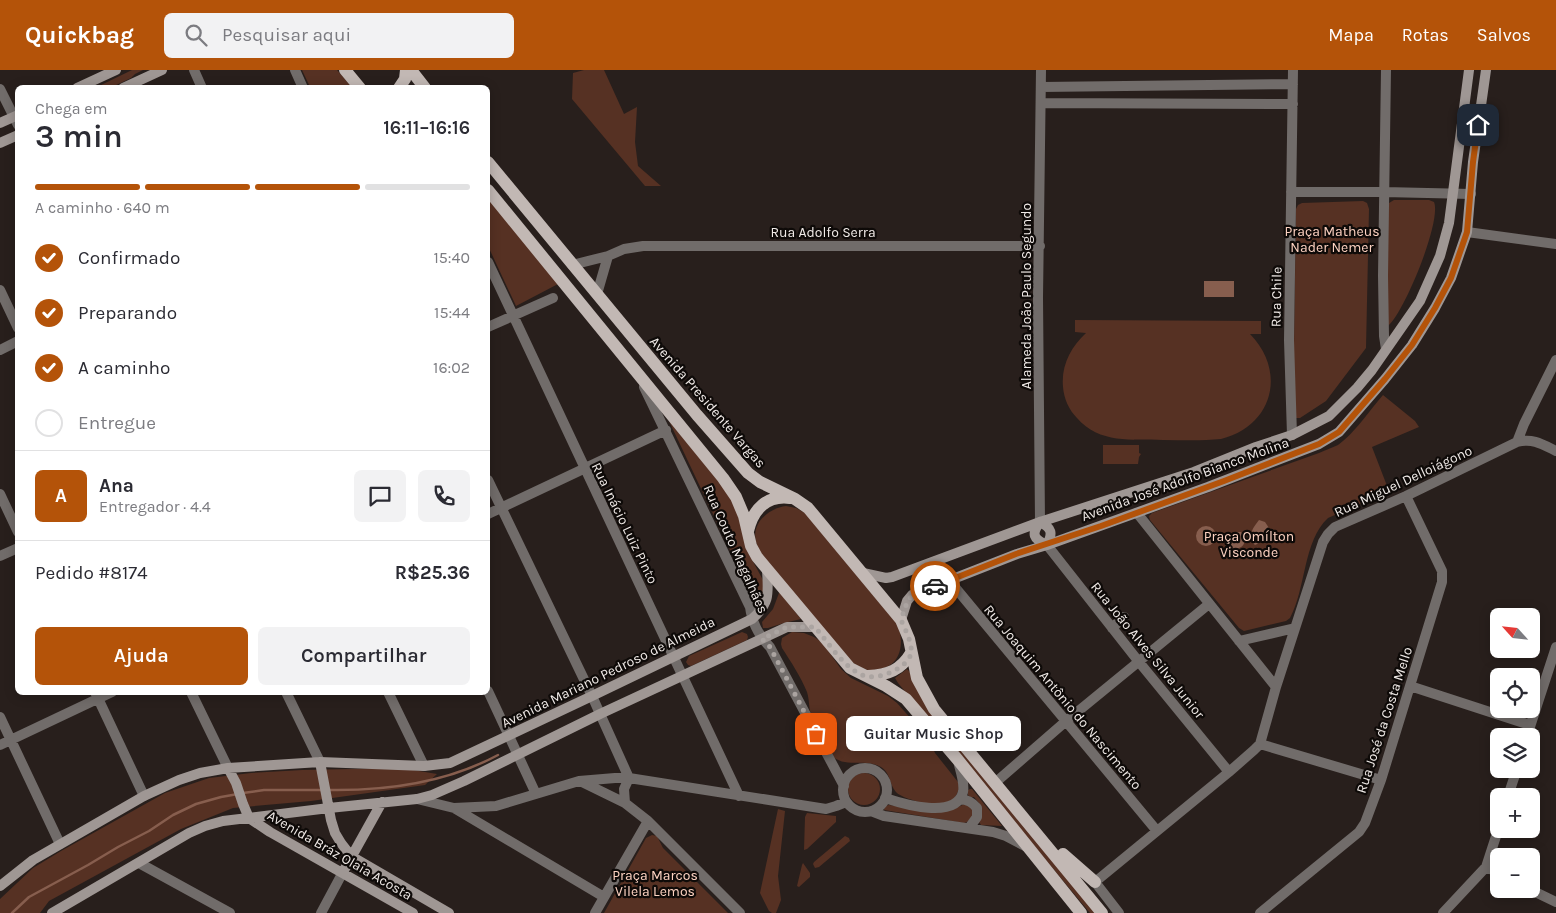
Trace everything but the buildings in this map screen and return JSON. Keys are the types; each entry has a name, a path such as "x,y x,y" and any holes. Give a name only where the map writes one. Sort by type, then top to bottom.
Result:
{"main road":[{"path":"345,70 359,85"},
{"path":"401,85 405,79 406,70"},
{"path":"411,70 424,85"},
{"name":"Avenida Presidente Vargas","path":"490,164 697,415 748,473 760,482 795,499 808,508 863,573 901,620 909,639 917,678 934,708 1102,913"},
{"path":"490,192 723,478 736,497 744,516 754,552 815,627 850,668 886,686 906,699 958,760 1081,913"},
{"path":"748,532 756,511 765,504 780,498 795,499"},
{"path":"866,676 886,675 893,672 904,664 911,652"},
{"path":"1037,833 1048,840 1070,862 1095,882"}],"street":[{"path":"81,85 95,74 116,70"},
{"path":"130,85 162,70"},
{"path":"194,70 201,85"},
{"path":"295,70 302,85"},
{"name":"Alameda João Paulo Segundo","path":"1040,522 1038,298 1041,70"},
{"name":"Rua Chile","path":"1292,435 1289,340 1293,70"},
{"path":"1386,70 1383,276 1386,349"},
{"name":"Avenida José Adolfo Bianco Molina","path":"863,573 886,578 892,577 1040,522 1194,472 1292,435 1329,416 1372,370 1420,301 1440,256 1449,223 1454,193 1469,70"},
{"name":"Avenida José Adolfo Bianco Molina","path":"901,620 907,601 912,595 1016,554 1047,545 1202,489 1319,444 1339,432 1412,345 1451,278 1467,232 1473,162 1486,70"},
{"path":"1041,87 1293,84"},
{"path":"0,89 15,117"},
{"path":"1041,103 1293,104"},
{"path":"0,123 15,119"},
{"path":"0,144 15,136"},
{"path":"1291,192 1471,194"},
{"path":"1467,232 1556,244"},
{"name":"Rua Adolfo Serra","path":"572,265 608,256 624,249 643,246 1040,246"},
{"path":"597,294 608,256"},
{"name":"Rua Inácio Luiz Pinto","path":"490,266 739,796"},
{"path":"0,290 15,322"},
{"path":"490,326 553,298"},
{"path":"1420,301 1435,308"},
{"path":"0,350 15,342"},
{"path":"1517,442 1556,360"},
{"name":"Rua Couto Magalhães","path":"637,373 750,607 752,618 762,639 770,647 844,786"},
{"path":"490,513 666,430"},
{"name":"Rua Miguel Delloiágono","path":"1260,744 1276,687 1323,542 1335,527 1406,496 1517,442 1526,440 1537,441 1556,451"},
{"path":"1194,472 1202,489"},
{"path":"490,484 592,696 629,778 624,789 625,803"},
{"path":"0,494 15,526"},
{"name":"Rua José da Costa Mello","path":"1261,913 1359,832 1365,823 1381,780 1442,582 1442,571 1406,496"},
{"path":"1137,513 1276,687"},
{"path":"1040,522 1050,530 1051,537 1047,545 1039,542 1034,536 1034,529 1040,522"},
{"name":"Rua João Alves Silva Junior","path":"1047,545 1229,772"},
{"path":"0,556 15,549"},
{"name":"Avenida Mariano Pedroso de Almeida","path":"0,886 33,860 144,796 179,780 200,773 228,768 320,762 424,766 450,763 752,618 762,610 765,604 768,587 768,569"},
{"name":"Rua Joaquim Antônio do Nascimento","path":"949,580 1157,831"},
{"path":"996,782 1209,604"},
{"path":"1112,628 1124,617"},
{"path":"52,913 205,826 223,821 417,799 432,795 787,627 815,627"},
{"path":"1239,641 1295,628"},
{"path":"1529,728 1556,647"},
{"path":"1410,686 1530,725"},
{"path":"490,694 536,794"},
{"path":"193,695 228,768"},
{"path":"287,695 320,762"},
{"path":"389,695 424,766"},
{"path":"0,745 96,696 144,796"},
{"path":"0,717 60,844"},
{"path":"1119,913 1095,882 1229,772 1260,744 1381,780"},
{"path":"958,760 963,790 960,800"},
{"name":"Avenida Bráz Olaia Acosta","path":"320,762 331,820 341,843 351,856 449,913"},
{"name":"Avenida Bráz Olaia Acosta","path":"228,768 236,783 249,818 270,832 413,913"},
{"path":"871,769 882,777 886,791 885,798 882,804 871,811 857,810 846,802 843,791 846,779 857,770 871,769"},
{"path":"417,799 454,808 496,806 579,781 629,778 826,809 846,802"},
{"path":"579,781 625,803 648,820 740,913"},
{"path":"885,798 941,809 960,800 966,800 977,808 977,816 969,828"},
{"path":"321,913 382,802"},
{"path":"454,808 604,897"},
{"path":"871,811 884,816 993,832 1028,847"},
{"path":"594,913 648,820"},
{"path":"1443,913 1486,867 1495,838"},
{"path":"139,863 230,913"},
{"path":"1486,867 1490,869"},
{"path":"1540,894 1556,902"}],"green space":[{"path":"132,70 143,70 116,85 101,85"},
{"path":"302,70 337,70 350,85 309,85"},
{"path":"584,70 604,70 624,114 637,107 635,142 638,166 661,186 645,186 572,99 573,73"},
{"path":"490,200 558,284 516,306 490,250"},
{"path":"1394,200 1429,200 1434,202 1435,212 1427,246 1412,286 1395,318 1388,326 1386,238 1389,203"},
{"name":"Praça Matheus Nader Nemer","path":"1363,201 1367,203 1369,209 1366,348 1326,401 1300,418 1295,418 1293,413 1296,209 1302,203"},
{"path":"1075,320 1261,321 1261,334 1250,334 1262,349 1271,380 1269,396 1263,410 1253,422 1239,432 1221,439 1128,439 1106,436 1095,432 1074,415 1064,396 1063,379 1065,364 1076,344 1086,333 1075,332"},
{"name":"Praça Omílton Visconde","path":"1383,395 1415,421 1419,427 1372,447 1389,491 1328,518 1320,528 1309,552 1299,593 1290,618 1286,621 1244,631 1239,628 1150,520 1149,516 1152,513 1338,445 1356,428"},
{"path":"669,421 726,490 736,508 750,556 763,580 763,594 757,607"},
{"path":"1103,445 1139,445 1139,453 1141,454 1138,464 1103,464"},
{"path":"786,506 796,508 805,513 898,625 901,638 900,652 893,663 887,667 870,670 850,662 762,556 756,544 756,529 768,513"},
{"path":"779,593 801,619 763,628 762,622 773,609"},
{"path":"742,632 747,634 747,640 691,666 686,662 689,656"},
{"path":"792,632 804,633 822,642 841,669 851,678 888,696 897,703 929,739 935,753 958,782 960,787 953,799 937,805 910,799 897,793 887,772 881,767 868,763 848,763 836,759 830,754 829,748 832,737 811,715 805,686 782,648 782,638"},
{"path":"907,669 1096,913 1090,913 898,683 895,678"},
{"path":"401,768 437,774 425,785 311,801 233,808 181,829 49,901 40,913 0,913 0,899 33,868 165,793 209,778 251,773"},
{"path":"864,773 875,778 880,789 875,800 864,805 853,800 848,789 853,778"},
{"path":"972,789 1002,826 981,825 979,822 979,803 974,797 968,795 968,790"},
{"path":"965,804 972,807 974,816 964,823 884,810 885,806 889,805 940,812"},
{"path":"778,809 785,811 778,876 781,900 776,913 772,913 769,911 760,893"},
{"path":"807,813 836,816 836,822 804,850 805,817"},
{"name":"Praça Marcos Vilela Lemos","path":"652,835 657,836 663,848 728,913 604,913 646,838"},
{"path":"845,836 850,841 819,867 815,868 814,862"},
{"path":"803,863 810,873 810,877 799,887 797,886"}],"shaded area":[{"path":"1204,281 1234,281 1234,297 1204,297"},
{"path":"1259,520 1265,522 1269,528 1264,539 1255,545 1252,542 1251,536"},
{"path":"1206,526 1213,529 1216,536 1213,543 1206,546 1199,543 1196,536 1199,529"},
{"path":"1234,532 1241,532 1245,537 1244,544 1239,548 1227,545 1228,538"}],"waterway":[{"path":"328,790 394,787 437,779 478,765 498,755"},
{"path":"243,793 264,790 322,790"},
{"path":"12,913 29,897 149,831 173,815 196,804 238,794"}],"way so far":[{"path":"816,734 770,647 762,639 787,627 815,627 850,668 866,676 886,675 899,668 907,660 911,652 909,639 901,620 907,601 912,595 935,586"}],"place":[{"name":"Guitar Music Shop","path":"816,734"}],"route":[{"path":"935,586 1016,554 1047,545 1224,481 1319,444 1339,432 1412,345 1451,278 1467,232 1478,125"}]}
